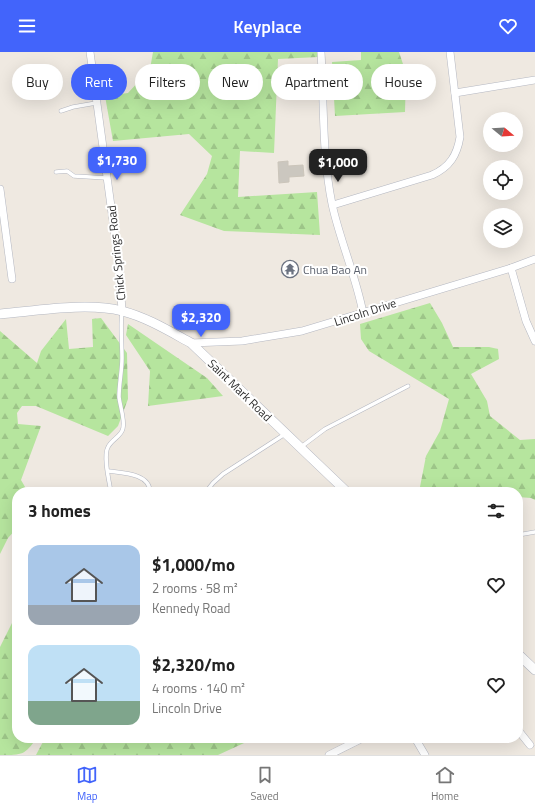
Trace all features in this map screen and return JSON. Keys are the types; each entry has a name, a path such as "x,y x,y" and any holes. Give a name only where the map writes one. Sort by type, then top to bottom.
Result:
{"street":[{"name":"Chick Springs Road","path":"90,52 119,265 122,311"},
{"path":"321,52 326,162 333,205 363,313"},
{"path":"333,205 432,175 450,164 456,154 460,137 450,52"},
{"path":"455,93 535,80"},
{"path":"0,189 2,221 12,279"},
{"name":"Lincoln Drive","path":"191,343 242,341 289,334 318,327 511,268 535,259"},
{"path":"511,268 526,321 535,341"},
{"name":"Saint Mark Road","path":"0,314 100,308 122,311 157,324 191,343 342,487"},
{"path":"523,660 535,670"},
{"path":"523,736 530,745"},
{"path":"330,755 353,743"},
{"path":"417,743 425,755"}],"lane":[{"path":"61,111 73,107 96,103"},
{"path":"56,172 67,171 74,176 107,178"},
{"path":"110,487 106,455 108,447 113,440 120,435 123,428 119,383 122,365 120,328 122,311"},
{"path":"301,447 325,429 408,386"},
{"path":"210,487 223,474 286,434"},
{"path":"108,471 134,475 145,481 149,487"},
{"path":"523,534 535,532"}],"green space":[{"path":"153,52 320,52 318,57 278,59 278,64 271,64 271,100 276,100 274,153 240,151 238,197 317,192 320,235 224,231 180,215 207,174 212,156 189,134 113,141 106,100 127,100 127,93 135,85 135,100 200,100 200,64 151,64"},
{"path":"361,52 399,52 403,64 371,64 371,100 405,100 405,112 335,116 334,100 363,100 363,64 332,64 332,62 361,60"},
{"path":"430,303 442,323 453,347 489,347 498,349 499,359 471,374 487,401 490,416 520,440 535,439 535,500 523,497 523,487 420,487 426,456 440,431 449,399 369,351 361,339 360,324"},
{"path":"101,318 127,353 128,399 118,426 108,436 36,406 22,406 17,413 18,424 41,426 21,480 25,487 12,487 12,534 0,554 0,331 37,363 41,351 66,319 69,349 93,347 92,319"},
{"path":"128,324 207,378 223,396 148,406 150,371 126,335"},
{"path":"12,623 12,743 33,743 23,753 14,755 0,755 0,647"},
{"path":"42,743 244,743 218,755 36,755"}],"building":[{"path":"288,161 288,166 303,165 304,176 289,177 289,182 279,183 278,162"}],"place":[{"name":"Chua Bao An","path":"290,269"}]}
